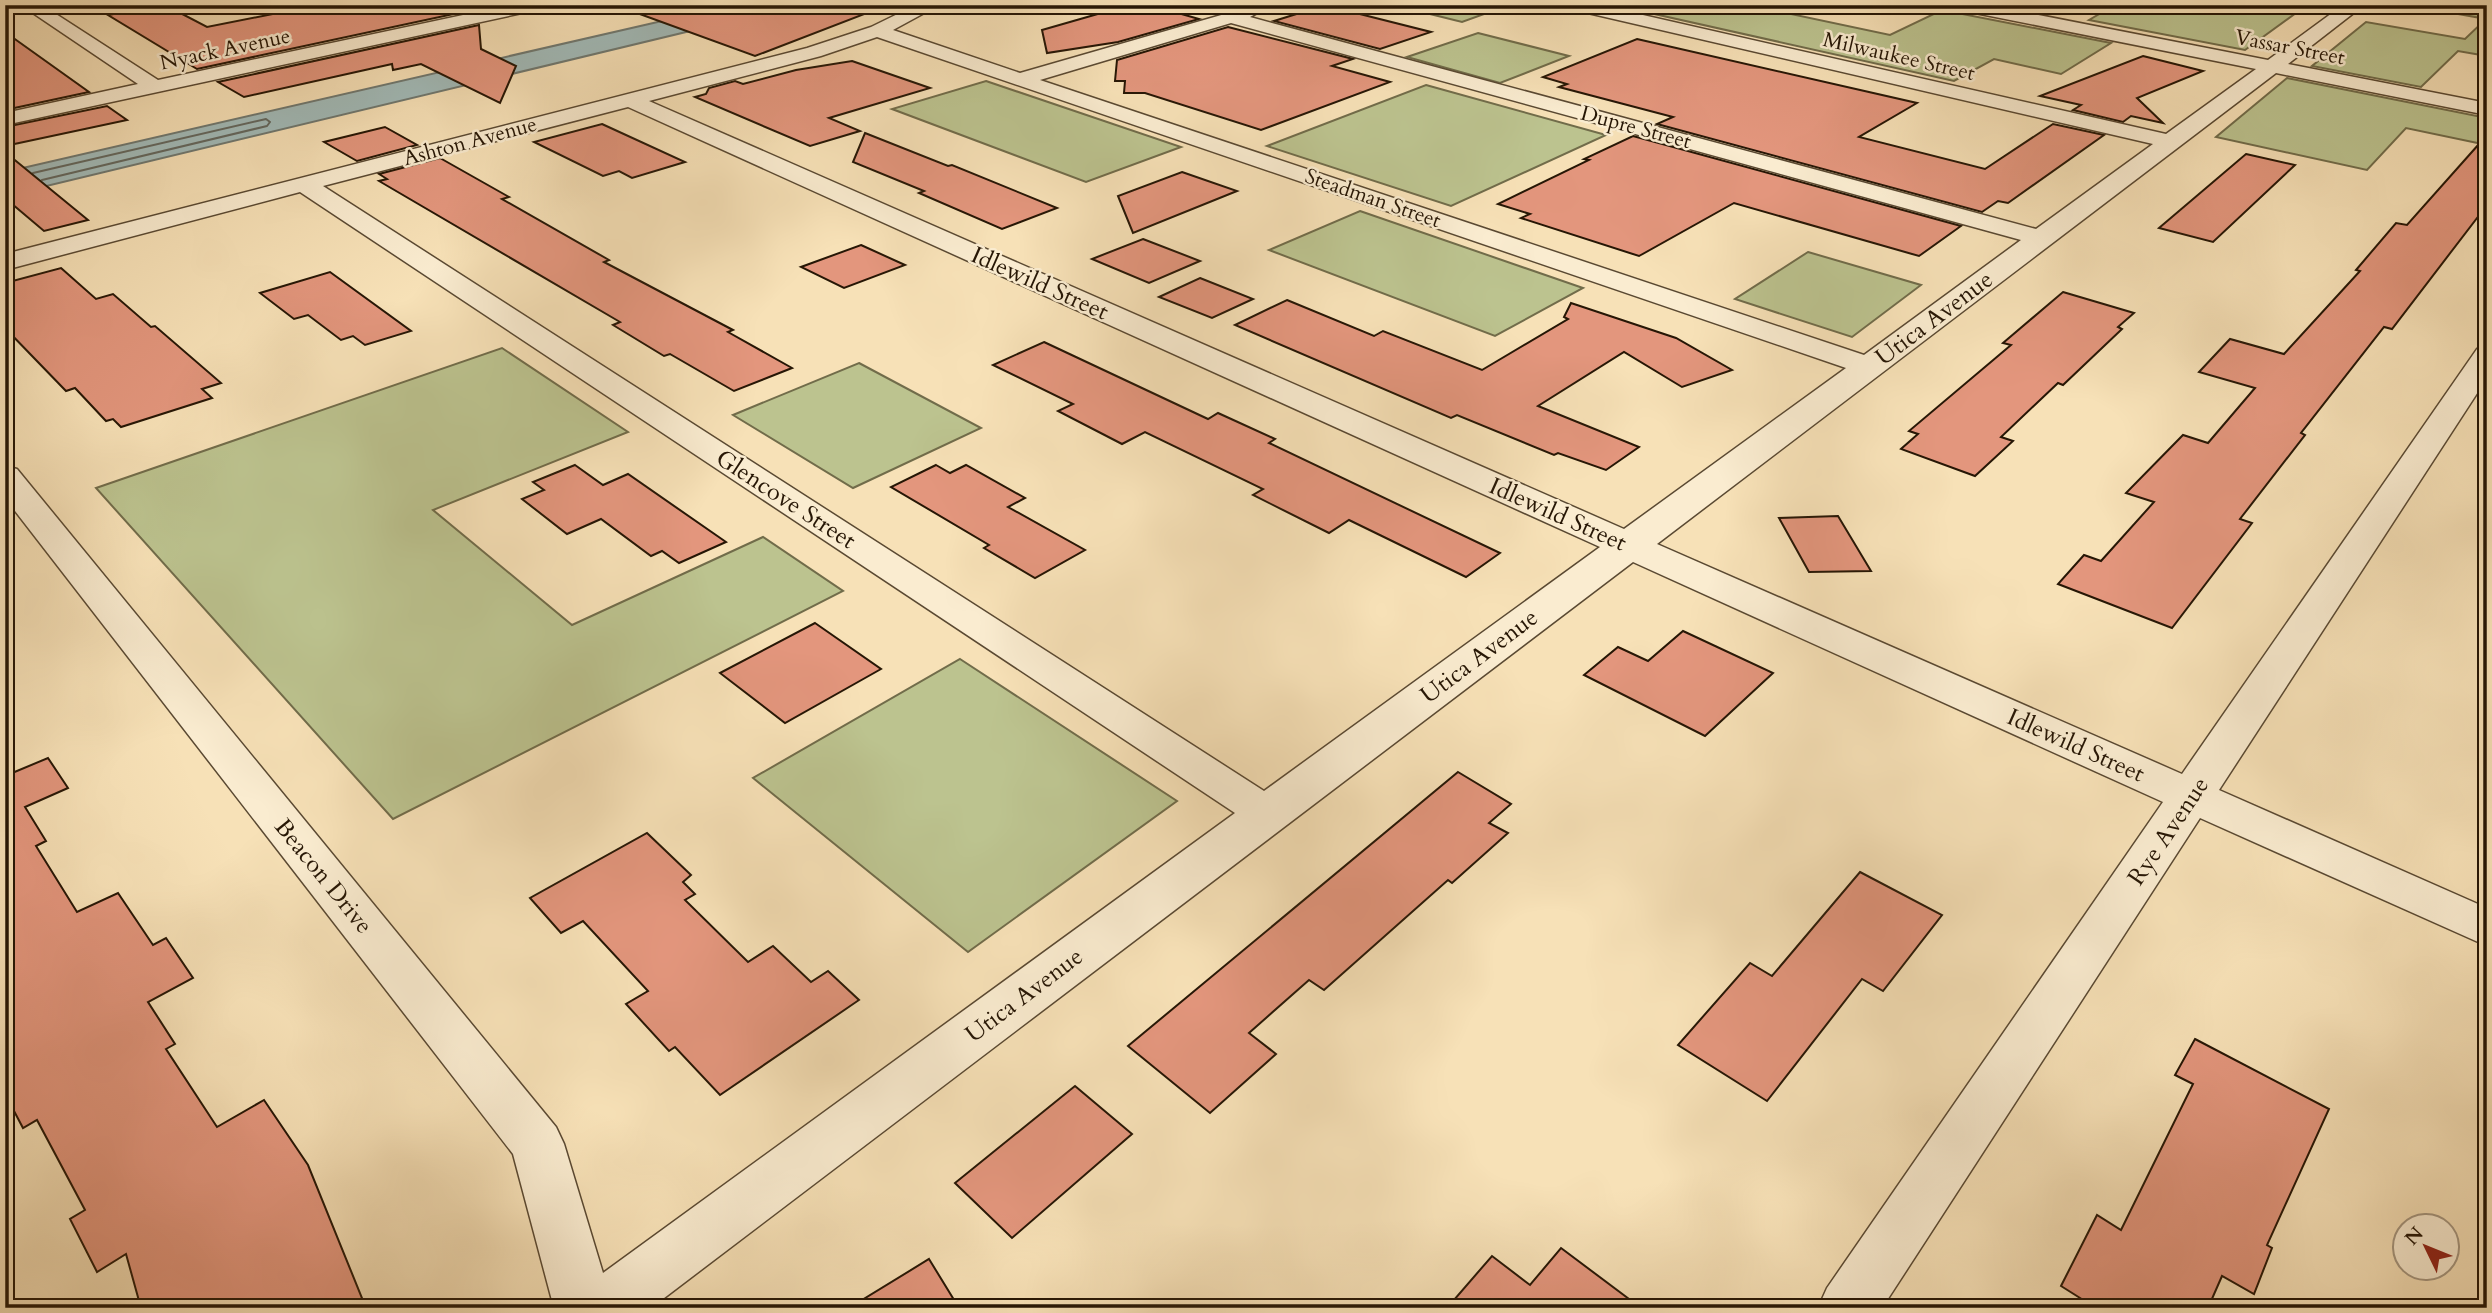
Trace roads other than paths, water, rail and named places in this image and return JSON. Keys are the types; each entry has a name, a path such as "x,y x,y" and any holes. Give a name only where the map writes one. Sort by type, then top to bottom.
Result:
{"street":[{"path":"30,5 155,87"},
{"name":"Nyack Avenue","path":"5,119 536,5"},
{"name":"Ashton Avenue","path":"5,262 814,52 877,31 930,5"},
{"path":"1021,79 1269,5"},
{"name":"Milwaukee Street","path":"1574,5 2172,142"},
{"name":"Vassar Street","path":"1961,5 2487,109"},
{"name":"Utica Avenue","path":"603,1308 2172,142 2351,6"},
{"path":"427,10 456,23"},
{"name":"Dupre Street","path":"1231,17 2042,238"},
{"name":"Steadman Street","path":"877,31 1869,366"},
{"name":"Idlewild Street","path":"629,100 2487,928"},
{"name":"Glencove Street","path":"304,185 1268,814"},
{"name":"Rye Avenue","path":"1848,1308 2487,355"},
{"name":"Beacon Drive","path":"5,475 537,1144 584,1308"}],"water":[{"path":"736,20 5,196 5,172 662,21"}]}
